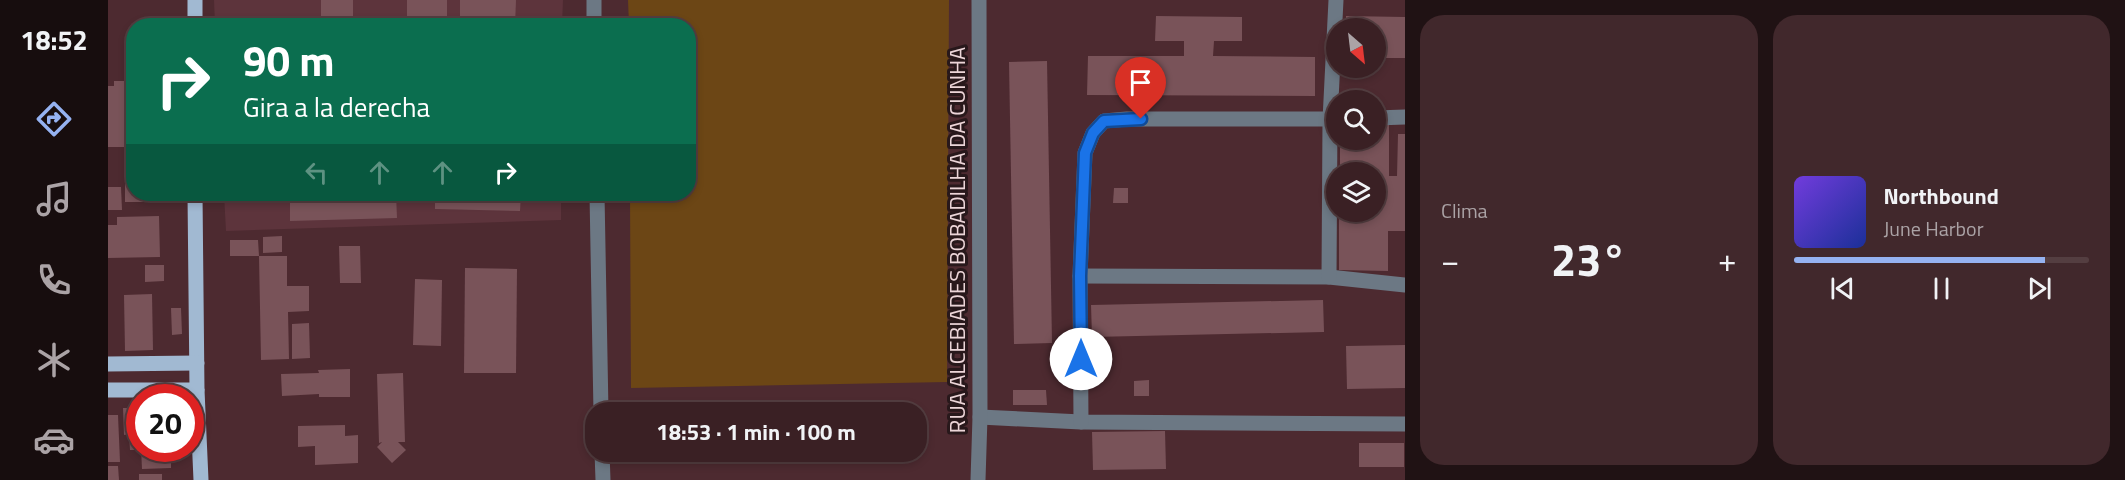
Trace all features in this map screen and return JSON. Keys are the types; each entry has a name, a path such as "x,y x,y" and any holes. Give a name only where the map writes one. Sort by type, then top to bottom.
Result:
{"main road":[{"path":"195,0 195,18"},
{"path":"195,201 197,384"},
{"path":"108,364 197,363"},
{"path":"108,390 126,390"},
{"path":"200,462 201,480"}],"street":[{"path":"594,0 594,18"},
{"name":"RUA ALCEBIADES BOBADILHA DA CUNHA","path":"978,480 980,417 979,0"},
{"path":"1334,90 1336,0"},
{"path":"1386,118 1405,117"},
{"path":"1081,422 1080,276 1085,153 1093,133 1104,121 1127,119 1326,120"},
{"path":"1329,277 1332,150"},
{"path":"597,201 601,402"},
{"path":"1080,276 1329,277 1405,285"},
{"path":"980,417 1081,422 1405,424"},
{"path":"602,462 603,480"}],"shaded area":[{"path":"214,0 563,0 562,18 215,18"},
{"path":"628,0 949,0 947,382 631,388 630,201 696,201 696,18 629,18"},
{"path":"224,201 561,201 561,220 226,231"}],"building":[{"path":"321,0 353,0 353,18 321,18"},
{"path":"407,0 447,0 447,18 407,18"},
{"path":"460,0 516,0 515,18 460,18"},
{"path":"1156,16 1242,17 1242,41 1214,41 1213,56 1315,57 1315,96 1087,95 1088,56 1184,56 1184,41 1155,41"},
{"path":"1346,16 1405,17 1405,58 1386,58 1386,18 1346,18"},
{"path":"1047,61 1052,343 1014,344 1009,62"},
{"path":"114,81 126,81 126,147 108,147 108,86 114,86"},
{"path":"1386,125 1389,125 1389,176 1397,176 1398,134 1405,134 1405,231 1388,231 1388,271 1339,270 1339,222 1386,222 1386,162 1340,162 1340,150 1386,150"},
{"path":"125,184 126,201 160,201 160,202 125,202"},
{"path":"108,187 121,187 122,210 108,210"},
{"path":"1114,188 1128,188 1128,203 1113,203"},
{"path":"290,201 396,201 397,218 290,221"},
{"path":"435,201 521,201 520,211 435,209"},
{"path":"159,216 160,257 108,258 108,225 117,225 117,217"},
{"path":"282,236 282,252 263,253 263,237"},
{"path":"230,240 258,240 259,256 230,256"},
{"path":"339,246 360,246 361,283 340,283"},
{"path":"259,256 287,256 287,286 309,286 309,311 288,312 289,359 261,360"},
{"path":"145,265 164,265 164,281 145,282"},
{"path":"465,268 517,269 516,373 464,373"},
{"path":"415,279 442,280 441,346 413,345"},
{"path":"152,294 153,350 125,351 124,295"},
{"path":"1323,300 1324,332 1092,337 1091,305"},
{"path":"171,308 181,308 182,334 172,335"},
{"path":"309,323 310,358 292,359 292,324"},
{"path":"1405,345 1405,388 1347,389 1346,346"},
{"path":"350,369 350,397 319,397 319,394 282,396 281,374"},
{"path":"403,373 405,442 398,442 406,450 392,463 377,447 382,442 379,443 377,374"},
{"path":"1149,380 1149,396 1134,396 1134,381"},
{"path":"1013,390 1046,390 1047,405 1013,405"},
{"path":"123,408 126,408 126,435 124,435"},
{"path":"108,415 118,415 120,462 108,462"},
{"path":"345,425 345,436 358,435 358,463 315,465 315,446 298,447 298,426"},
{"path":"1165,431 1166,469 1093,470 1092,432"},
{"path":"1359,443 1404,443 1404,467 1359,467"},
{"path":"142,462 171,462 171,468 142,469"},
{"path":"108,466 118,466 119,480 108,480"},
{"path":"139,474 162,474 162,480 139,480"}],"route":[{"path":"1081,359 1080,276 1085,153 1093,133 1104,121 1141,119"}]}
